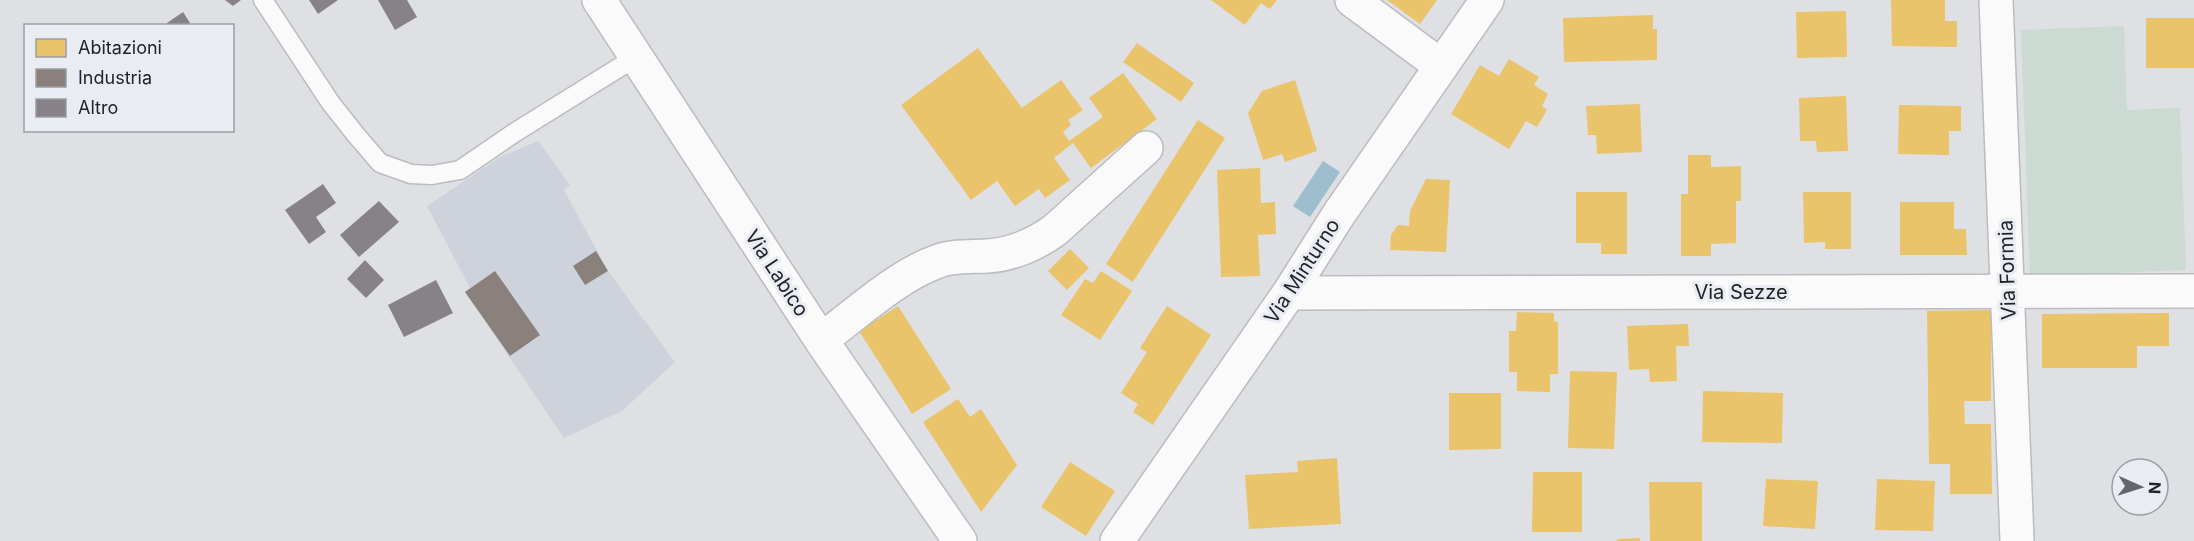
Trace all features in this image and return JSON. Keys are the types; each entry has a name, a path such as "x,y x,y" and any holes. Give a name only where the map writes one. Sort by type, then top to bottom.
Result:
{"street":[{"name":"Via Labico","path":"599,0 821,340 962,541"},
{"path":"1352,0 1441,66"},
{"name":"Via Minturno","path":"1117,541 1289,293 1339,214 1487,0"},
{"name":"Via Formia","path":"1996,0 2017,541"},
{"path":"821,340 896,284 929,265 945,259 1008,253 1043,238 1065,222 1146,148"},
{"name":"Via Sezze","path":"1289,293 2194,291"}],"lane":[{"path":"263,0 330,102 356,135 380,163 411,174 432,175 460,170 514,133 636,57"}],"shaded area":[{"path":"2124,26 2127,110 2180,108 2186,270 2030,276 2021,30"},
{"path":"538,141 570,185 564,190 608,271 675,362 622,411 564,438 465,292 470,288 427,206 500,157"}],"water":[{"path":"1323,161 1340,172 1310,217 1293,206"}],"building: Abitazioni":[{"path":"1211,0 1277,0 1270,9 1261,3 1245,25"},
{"path":"1387,0 1437,0 1420,24"},
{"path":"1891,0 1945,0 1945,21 1957,21 1957,47 1892,46"},
{"path":"1846,11 1847,57 1797,58 1796,12"},
{"path":"1653,15 1653,29 1657,29 1657,60 1564,62 1563,18"},
{"path":"2146,18 2194,18 2194,68 2146,68"},
{"path":"1137,43 1194,83 1181,102 1123,62"},
{"path":"978,48 1022,108 1061,80 1083,110 1068,120 1071,125 1063,132 1069,141 1103,117 1089,98 1123,73 1157,119 1091,168 1073,143 1054,158 1070,180 1045,198 1039,189 1015,206 997,181 971,200 901,105"},
{"path":"1509,59 1539,77 1534,85 1548,94 1542,106 1547,110 1537,127 1526,121 1509,149 1451,114 1480,65 1499,76"},
{"path":"1295,80 1317,151 1285,162 1282,154 1263,160 1248,113 1262,91"},
{"path":"1846,96 1848,151 1817,152 1816,141 1800,141 1799,98"},
{"path":"1640,104 1642,152 1597,154 1596,135 1588,135 1586,106"},
{"path":"1899,105 1961,106 1961,131 1949,131 1949,155 1898,154"},
{"path":"1198,120 1225,138 1133,282 1106,264"},
{"path":"1688,155 1711,155 1711,167 1741,166 1741,201 1736,201 1736,243 1711,244 1711,256 1681,256 1681,194 1688,194"},
{"path":"1260,168 1261,203 1275,202 1276,234 1258,235 1260,276 1221,277 1217,170"},
{"path":"1426,179 1450,180 1446,252 1390,250 1391,235 1398,225 1409,226 1410,211"},
{"path":"1576,192 1627,192 1627,254 1601,254 1601,243 1576,243"},
{"path":"1803,192 1851,192 1851,249 1825,249 1825,242 1804,243"},
{"path":"1900,202 1954,202 1954,229 1966,229 1967,255 1900,255"},
{"path":"1070,249 1089,268 1067,290 1048,271"},
{"path":"1101,271 1132,291 1100,340 1061,315 1085,279 1093,283"},
{"path":"898,306 951,389 912,414 859,331"},
{"path":"1167,306 1211,335 1153,425 1133,412 1138,404 1121,393 1147,352 1140,348"},
{"path":"1991,310 1991,401 1964,401 1965,424 1991,424 1992,494 1950,494 1950,464 1929,464 1927,311"},
{"path":"1517,312 1554,313 1554,321 1558,322 1558,374 1550,374 1550,392 1517,391 1517,372 1509,372 1509,331 1516,331"},
{"path":"2169,313 2169,346 2137,346 2137,368 2042,368 2042,314"},
{"path":"1688,324 1689,346 1676,346 1677,381 1650,382 1649,369 1629,370 1627,326"},
{"path":"1570,371 1617,372 1614,449 1568,448"},
{"path":"1703,391 1783,393 1782,443 1702,442"},
{"path":"1449,393 1501,393 1501,449 1449,450"},
{"path":"958,399 970,417 981,409 1017,465 981,512 923,422"},
{"path":"1337,458 1341,524 1249,529 1245,475 1298,472 1297,461"},
{"path":"1070,462 1115,491 1086,536 1041,507"},
{"path":"1533,472 1582,472 1582,532 1532,532"},
{"path":"1766,479 1818,481 1815,529 1763,526"},
{"path":"1877,479 1935,481 1933,531 1875,530"},
{"path":"1649,482 1702,482 1702,541 1650,541"},
{"path":"1640,538 1640,541 1617,541 1617,539"}],"building: Industria":[{"path":"596,251 608,271 585,285 573,266"},
{"path":"495,271 540,335 510,356 465,292"}],"building: Altro":[{"path":"225,0 241,0 233,6"},
{"path":"309,0 338,0 318,14"},
{"path":"378,0 407,0 417,17 395,30"},
{"path":"183,12 190,23 167,24"},
{"path":"323,184 336,203 316,217 326,232 309,244 285,210"},
{"path":"379,201 399,222 359,257 340,235"},
{"path":"365,260 384,280 366,298 347,279"},
{"path":"436,280 453,313 404,337 388,305"}]}
